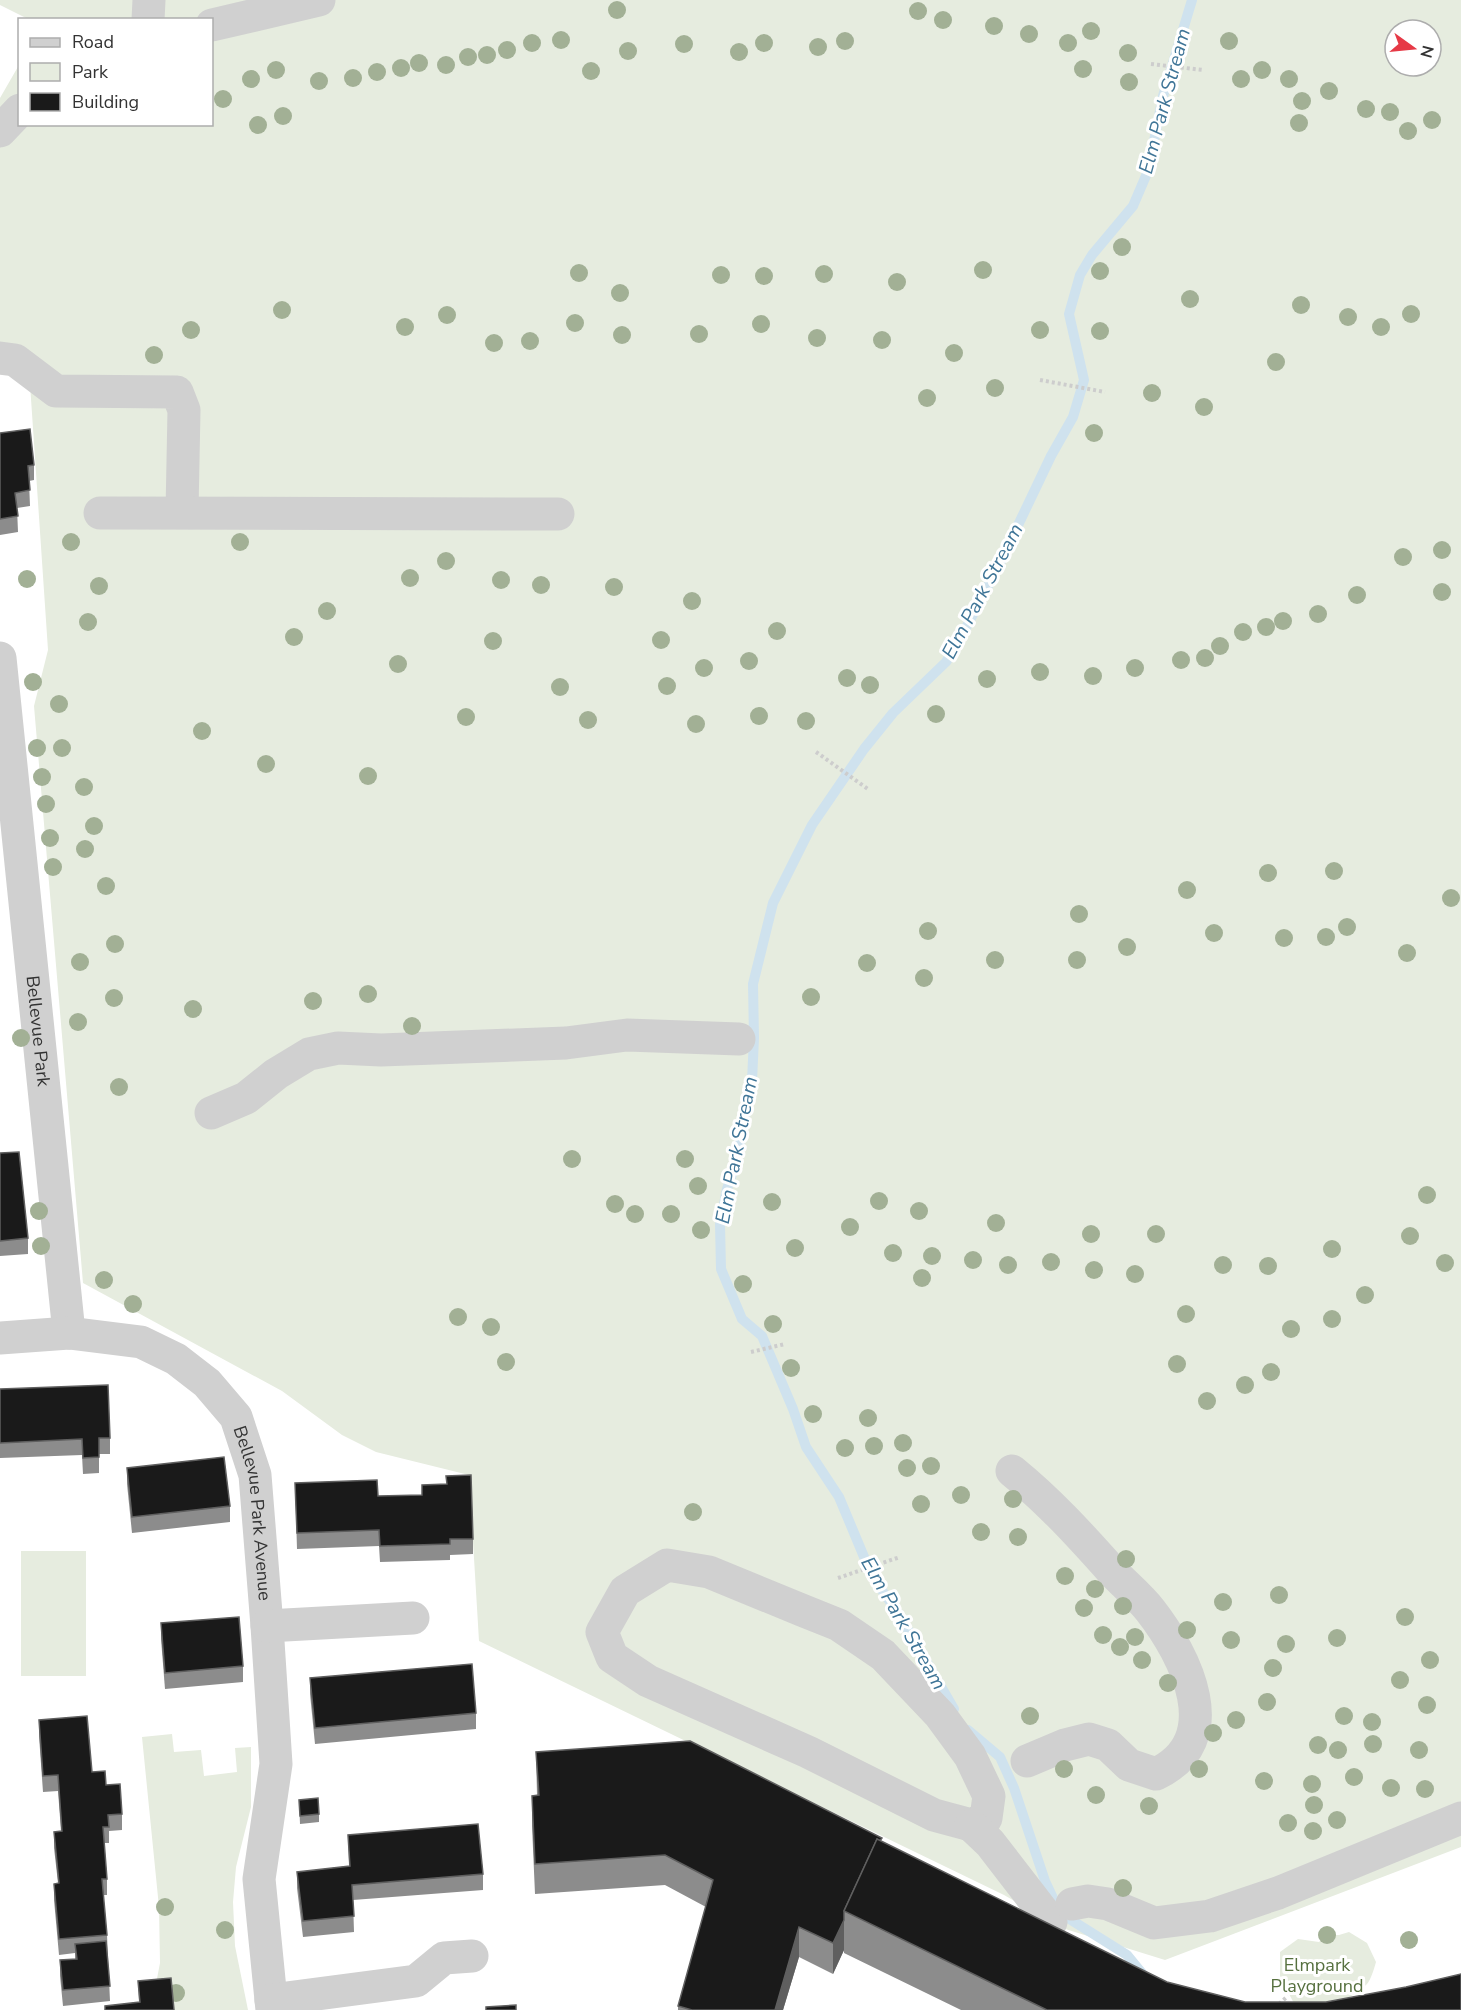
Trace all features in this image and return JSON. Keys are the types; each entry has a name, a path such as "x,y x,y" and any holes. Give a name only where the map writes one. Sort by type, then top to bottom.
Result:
{"street":[{"path":"148,18 149,0"},
{"path":"213,25 319,0"},
{"path":"0,131 18,112"},
{"path":"0,358 15,360 56,391 177,392 183,410 182,512"},
{"path":"100,513 558,514"},
{"name":"Bellevue Park","path":"0,658 69,1334"},
{"path":"211,1113 246,1098 276,1074 309,1054 338,1048 381,1050 566,1043 627,1035 739,1039"},
{"path":"0,1338 69,1334"},
{"name":"Bellevue Park Avenue","path":"69,1334 141,1342 176,1359 207,1383 236,1417 255,1475 276,1764 259,1879 272,2005 416,1981 444,1958 472,1956"},
{"path":"1012,1471 1072,1524 1150,1610 1178,1653 1195,1698 1197,1721 1188,1745 1173,1766 1156,1774 1129,1765 1107,1745 1089,1739 1065,1745 1027,1761"},
{"path":"971,1825 986,1818 989,1796 970,1756 939,1715 884,1654 839,1625 709,1572 667,1565 625,1591 602,1632 612,1657 648,1681 808,1752 934,1815 971,1825 1061,1913 1088,1901 1108,1904 1154,1923 1210,1916 1278,1893 1461,1818"},
{"name":"Bellevue Park Avenue","path":"267,1626 413,1618"}],"path":[{"path":"1151,64 1203,70"},
{"path":"1040,380 1105,392"},
{"path":"816,752 868,789"},
{"path":"751,1352 785,1344"},
{"path":"838,1578 900,1557"},
{"path":"1278,2010 1279,2004 1288,1996"}],"green space":[{"path":"0,0 1461,0 1461,1847 1165,1960 1062,1928 1004,1895 479,1641 469,1475 376,1452 342,1435 282,1391 83,1283 34,706 48,650 30,384 0,372 0,98 18,67 18,126 213,126 213,18 26,18 0,5"},
{"path":"21,1551 86,1551 86,1676 21,1676"},
{"path":"172,1734 174,1752 201,1750 204,1776 237,1772 235,1748 251,1747 251,1807 236,1867 233,1902 235,1946 248,2010 158,2010 155,1989 160,1963 159,1907 142,1737"},
{"name":"Elmpark Playground","path":"1349,1932 1367,1943 1376,1962 1367,1984 1352,1996 1334,2004 1297,2009 1280,1977 1280,1952 1298,1939 1319,1942 1327,1935"}],"building":[{"path":"30,429 34,465 28,466 30,490 15,493 18,516 0,519 0,433"},
{"path":"19,1152 28,1238 0,1241 0,1153"},
{"path":"108,1385 110,1438 99,1438 99,1457 83,1458 82,1439 0,1443 0,1389"},
{"path":"224,1457 230,1506 132,1517 127,1468"},
{"path":"471,1475 473,1539 450,1539 450,1544 380,1546 379,1530 297,1533 295,1483 377,1480 378,1496 422,1495 422,1485 447,1484 446,1476"},
{"path":"239,1617 243,1666 165,1673 161,1623"},
{"path":"472,1664 476,1713 315,1728 310,1678"},
{"path":"87,1716 92,1772 105,1771 106,1785 120,1784 122,1814 108,1815 109,1827 103,1827 107,1879 102,1879 107,1935 59,1939 54,1884 59,1883 54,1832 62,1831 58,1775 43,1776 39,1720"},
{"path":"690,1741 882,1838 880,1841 877,1839 844,1911 844,1920 833,1943 799,1927 775,2010 692,2010 678,2006 713,1880 665,1855 535,1864 532,1796 539,1795 536,1752"},
{"path":"318,1798 319,1814 300,1816 299,1800"},
{"path":"478,1824 483,1874 352,1885 354,1916 303,1921 297,1872 350,1866 348,1835"},
{"path":"877,1839 1167,1982 1245,2002 1326,2002 1461,1974 1461,2010 1047,2010 844,1911"},
{"path":"106,1941 110,1986 63,1990 60,1960 77,1959 75,1944"},
{"path":"171,1978 174,2010 105,2010 105,2006 140,2002 138,1981"},
{"path":"516,2005 516,2010 486,2010 486,2007"}],"waterway":[{"name":"Elm Park Stream","path":"954,1709 900,1616 872,1576 839,1497 806,1447 793,1409 762,1336 742,1319 721,1269 720,1224 727,1189 736,1162 752,1081 753,984 773,903 812,825 864,749 893,713 946,662 1000,563 1051,456 1073,417 1084,380 1069,314 1080,275 1092,255 1133,206 1148,171 1163,96 1192,0"},
{"name":"Elm Park Stream","path":"968,1730 1000,1757 1014,1788 1045,1881 1060,1913 1127,1955 1145,1977"}]}
